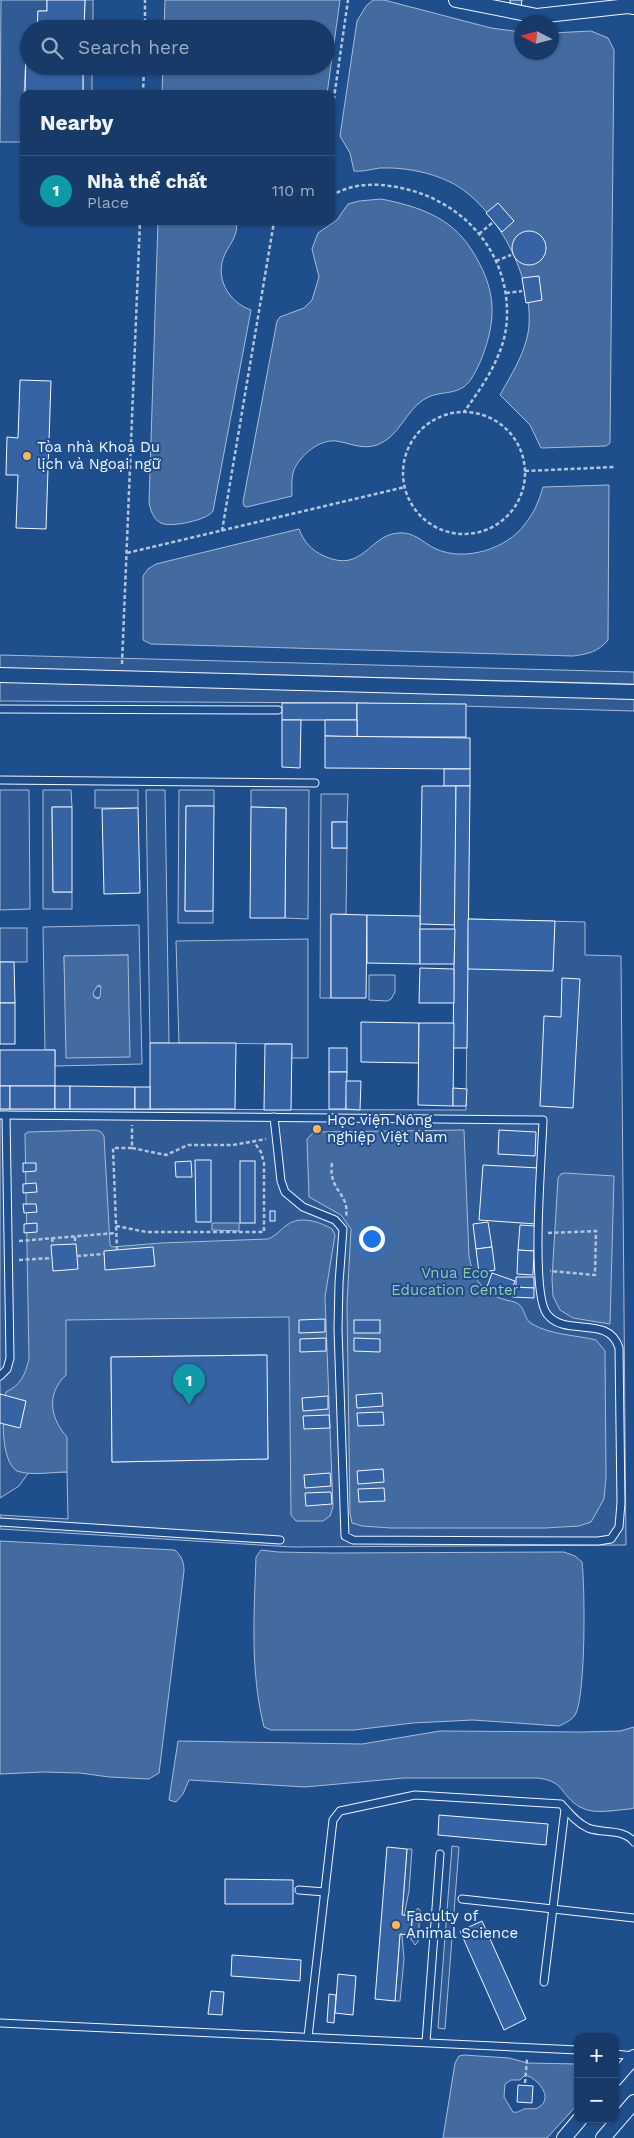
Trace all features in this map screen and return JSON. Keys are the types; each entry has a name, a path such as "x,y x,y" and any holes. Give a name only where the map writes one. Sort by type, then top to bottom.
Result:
{"street":[{"path":"456,0 537,16 628,6 634,7"},
{"path":"0,675 634,692"},
{"path":"616,2078 634,2056"},
{"path":"604,2138 634,2102"},
{"path":"564,2138 577,2123"}],"lane":[{"path":"0,710 278,710"},
{"path":"0,780 315,783"},
{"path":"0,1376 7,1368 10,1358 3,1115 274,1117 543,1120 538,1270 544,1306 548,1314 555,1320 608,1332 617,1342 621,1503 619,1527 614,1537 607,1541 598,1542 353,1540 345,1536 338,1329 343,1229 335,1220 303,1207 285,1192 281,1181 274,1117"},
{"path":"0,1522 280,1540"},
{"path":"308,2037 333,1820 340,1811 415,1795 561,1804 576,1821 590,1829 618,1833 634,1842"},
{"path":"544,1982 566,1809"},
{"path":"426,2042 440,1854"},
{"path":"299,1890 325,1892"},
{"path":"462,1899 634,1918"},
{"path":"0,2023 574,2050"},
{"path":"619,2054 634,2056"}],"path":[{"path":"145,0 145,20"},
{"path":"335,91 348,0"},
{"path":"143,90 144,75"},
{"path":"335,194 350,187 380,184 415,191 449,205 472,225 496,261 506,294 507,319 501,350 490,373 464,412"},
{"path":"479,234 492,223"},
{"path":"122,665 140,225"},
{"path":"222,531 273,225"},
{"path":"496,261 512,255"},
{"path":"506,294 522,291"},
{"path":"464,412 480,414 491,418 510,433 522,453 525,470 523,489 513,510 495,526 472,534 449,533 427,522 412,504 405,487 405,458 416,436 434,420 464,412"},
{"path":"525,470 615,467"},
{"path":"127,553 405,487"},
{"path":"132,1116 132,1148"},
{"path":"117,1250 113,1148 132,1148 166,1155 188,1145 233,1145 275,1136"},
{"path":"116,1226 147,1232 264,1232 264,1163 261,1152 254,1142"},
{"path":"332,1163 331,1175 335,1188 343,1196 347,1208"},
{"path":"552,1271 595,1274 596,1231 554,1233"},
{"path":"20,1241 116,1233"},
{"path":"75,1237 75,1244"},
{"path":"52,1238 53,1245"},
{"path":"77,1256 104,1254"},
{"path":"20,1260 52,1258"},
{"path":"525,2081 526,2059"}],"shaded area":[{"path":"1,0 47,0 47,11 38,11 38,20 20,20 20,75 25,75 24,90 20,90 20,142 0,142"},
{"path":"85,0 93,0 93,20 84,20"},
{"path":"165,0 340,0 335,36 335,20 164,20"},
{"path":"373,0 384,0 491,28 514,31 514,60 559,60 559,33 591,31 608,38 614,50 610,443 606,446 541,448 530,425 500,395 517,365 523,349 528,333 529,313 526,291 510,247 483,208 467,193 450,182 425,173 389,168 354,171 350,153 340,136 357,21 366,6"},
{"path":"83,75 92,75 92,90 83,90"},
{"path":"163,75 330,75 328,90 162,90"},
{"path":"381,199 420,209 443,221 463,238 486,277 492,303 490,330 479,364 465,386 453,392 433,395 423,400 385,441 366,447 336,441 317,445 301,459 294,470 292,496 247,507 244,506 243,502 277,321 280,317 304,308 312,300 319,277 312,249 318,233 330,225 335,225 335,221 348,204"},
{"path":"158,225 237,225 232,242 222,263 222,280 230,295 251,310 213,511 197,520 180,524 166,524 161,523 154,517 149,503"},
{"path":"609,485 608,640 596,650 588,653 573,656 151,644 143,640 143,576 148,569 156,564 299,529 303,538 315,551 337,560 348,560 357,557 388,535 398,533 414,536 447,553 460,554 485,551 508,540 517,533 534,511 543,487"},
{"path":"0,655 634,672 634,684 0,668"},
{"path":"0,682 634,699 634,711 357,703 0,701"},
{"path":"0,790 29,790 30,909 0,910"},
{"path":"43,790 71,790 72,807 52,807 53,892 72,892 72,909 43,909"},
{"path":"95,790 138,790 138,808 95,808"},
{"path":"146,790 165,790 169,1043 150,1043"},
{"path":"179,790 214,790 214,806 186,806 185,911 213,911 213,923 178,923"},
{"path":"251,790 309,790 308,919 285,918 286,808 251,807"},
{"path":"321,794 348,794 347,822 332,822 332,848 347,848 346,914 331,915 331,998 320,998"},
{"name":"Vnua Eco Education Center","path":"468,919 585,922 585,955 621,956 626,1545 292,1547 0,1529 0,1515 68,1519 67,1472 29,1472 19,1486 0,1498 0,1109 466,1110","holes":["266,1355 268,1459 112,1462 111,1357"]},
{"path":"139,925 142,1064 55,1066 55,1050 45,1050 43,927","holes":["128,955 67,1058 64,956"]},
{"path":"0,928 27,928 27,962 0,962"},
{"path":"308,939 308,1058 292,1058 291,1044 179,1043 176,941"},
{"path":"128,955 130,1057 66,1058 64,956","holes":["98,985 101,986 100,997 98,999 94,997 93,993"]},
{"path":"369,975 395,975 395,992 391,999 387,1001 369,1000"},
{"path":"98,986 104,992 98,998 92,992"},
{"path":"96,1130 104,1136 110,1245 112,1247 268,1239 287,1225 298,1220 316,1222 332,1229 335,1235 325,1297 333,1507 330,1516 323,1521 296,1521 291,1515 289,1317 66,1320 66,1375 55,1390 53,1406 57,1422 67,1437 67,1472 29,1473 17,1471 11,1465 5,1447 3,1424 6,1392 22,1379 29,1359 25,1134 28,1132"},
{"path":"464,1130 469,1256 472,1268 480,1284 495,1296 520,1305 529,1322 539,1328 555,1333 596,1340 605,1351 606,1477 604,1499 591,1522 579,1526 545,1528 391,1528 362,1526 352,1523 350,1513 347,1304 351,1229 341,1215 309,1197 307,1139 314,1132"},
{"path":"561,1174 614,1176 610,1324 573,1318 560,1310 553,1296 552,1279 558,1178"},
{"path":"212,1223 239,1223 239,1231 212,1230"},
{"path":"0,1541 175,1550 179,1555 183,1562 184,1571 159,1773 149,1779 80,1773 0,1774"},
{"path":"261,1550 331,1553 564,1552 575,1556 582,1562 584,1616 581,1687 579,1704 575,1715 559,1726 473,1720 413,1723 354,1730 271,1730 264,1727 257,1685 254,1642 256,1557"},
{"path":"634,1727 634,1808 630,1809 591,1811 573,1802 558,1785 537,1778 404,1778 305,1787 189,1780 183,1794 176,1802 169,1800 178,1741 362,1744 440,1731 582,1732 620,1731"},
{"path":"452,1846 459,1847 445,2029 438,2028"},
{"path":"407,1849 412,1849 409,1891 404,1916 402,1915"},
{"path":"418,1908 420,1910 418,1942 415,1945 411,1935 413,1914"},
{"path":"400,1934 402,1935 404,1959 400,2001 395,2001"},
{"path":"464,2055 509,2058 528,2063 574,2064 574,2108 547,2138 443,2138 455,2063 459,2056","holes":["525,2075 535,2080 545,2094 543,2103 536,2108 513,2112 504,2097 505,2084 511,2080 520,2080"]}],"building":[{"path":"47,0 85,0 84,20 38,20 38,11 47,11"},
{"path":"510,0 522,0 521,7 510,5"},
{"path":"25,75 83,75 83,90 25,90"},
{"path":"498,203 514,221 502,232 486,213"},
{"path":"529,231 536,232 541,236 545,241 545,255 541,260 536,264 529,265 522,264 517,260 513,255 512,248 513,241 517,236 522,232"},
{"path":"539,276 542,300 526,303 522,278"},
{"name":"Tòa nhà Khoa Du lịch và Ngoại ngữ","path":"20,380 51,381 46,529 16,528 18,475 6,475 7,437 18,438"},
{"path":"282,703 357,703 357,720 282,720"},
{"path":"357,703 466,704 466,737 357,737"},
{"path":"282,720 301,720 300,768 282,767"},
{"path":"325,720 357,720 357,737 325,736"},
{"path":"325,736 470,738 470,769 325,768"},
{"path":"444,769 470,769 470,786 444,786"},
{"path":"422,786 456,786 455,925 420,924"},
{"path":"456,786 470,786 467,1048 453,1048"},
{"path":"186,806 214,806 213,911 185,911"},
{"path":"52,807 72,807 72,892 53,892"},
{"path":"251,807 286,808 285,918 250,918"},
{"path":"138,808 140,893 104,894 102,809"},
{"path":"332,822 347,822 347,848 332,848"},
{"path":"331,914 367,915 366,998 331,998"},
{"path":"367,915 420,916 420,964 367,963"},
{"path":"468,919 555,921 553,971 468,969"},
{"path":"420,929 455,929 454,964 420,964"},
{"path":"0,962 14,962 15,1003 0,1003"},
{"path":"420,968 454,969 454,1003 419,1003"},
{"path":"562,978 580,979 573,1108 540,1106 544,1016 561,1017"},
{"path":"0,1003 15,1003 15,1044 0,1044"},
{"path":"361,1022 419,1023 419,1063 361,1062"},
{"path":"419,1023 454,1023 453,1106 418,1105"},
{"path":"150,1043 236,1043 235,1109 150,1109"},
{"path":"265,1044 292,1044 291,1110 264,1110"},
{"path":"329,1048 347,1048 347,1072 329,1072"},
{"path":"0,1050 55,1050 55,1086 0,1086"},
{"path":"329,1072 347,1072 346,1109 329,1109"},
{"path":"346,1081 361,1081 360,1110 346,1109"},
{"path":"0,1086 10,1086 10,1109 0,1109"},
{"path":"10,1086 55,1086 55,1109 10,1109"},
{"path":"55,1086 70,1086 70,1109 55,1109"},
{"path":"70,1086 135,1087 135,1109 70,1109"},
{"path":"135,1087 150,1087 150,1109 135,1109"},
{"path":"453,1088 467,1089 466,1106 453,1106"},
{"path":"499,1130 536,1132 535,1156 498,1154"},
{"path":"195,1160 211,1160 211,1222 196,1222"},
{"path":"191,1161 192,1177 176,1177 175,1162"},
{"path":"240,1161 255,1161 255,1223 240,1223"},
{"path":"23,1163 36,1163 36,1171 23,1172"},
{"path":"483,1165 539,1168 536,1224 479,1220"},
{"path":"36,1183 37,1192 23,1193 23,1184"},
{"path":"23,1204 36,1204 37,1212 24,1213"},
{"path":"270,1211 275,1211 275,1221 270,1221"},
{"path":"488,1222 492,1247 476,1249 473,1224"},
{"path":"37,1223 37,1232 24,1233 24,1224"},
{"path":"520,1225 536,1226 534,1251 518,1250"},
{"path":"76,1244 78,1269 53,1271 51,1245"},
{"path":"153,1247 155,1266 105,1270 104,1251"},
{"path":"492,1247 495,1270 479,1273 476,1249"},
{"path":"518,1250 534,1251 533,1275 517,1274"},
{"path":"492,1273 515,1281 510,1295 487,1287"},
{"path":"516,1277 534,1277 534,1288 516,1287"},
{"path":"513,1287 534,1288 534,1298 513,1297"},
{"path":"325,1319 325,1332 299,1333 299,1320"},
{"path":"354,1320 380,1320 380,1333 354,1333"},
{"path":"326,1338 326,1351 300,1352 300,1339"},
{"path":"354,1338 380,1339 380,1352 354,1351"},
{"path":"267,1355 268,1459 112,1462 111,1357"},
{"path":"382,1393 383,1406 357,1408 356,1395"},
{"path":"0,1394 26,1401 20,1428 0,1423"},
{"path":"328,1396 328,1409 303,1411 302,1398"},
{"path":"383,1412 384,1425 358,1426 357,1413"},
{"path":"329,1415 330,1428 304,1429 303,1416"},
{"path":"383,1469 384,1482 358,1484 357,1471"},
{"path":"330,1473 331,1486 305,1488 304,1475"},
{"path":"384,1488 385,1501 359,1502 358,1489"},
{"path":"331,1492 332,1504 306,1506 305,1493"},
{"path":"439,1815 548,1824 546,1845 438,1835"},
{"name":"Faculty of Animal Science","path":"387,1847 407,1849 402,1915 412,1916 411,1935 400,1934 395,2001 375,1999"},
{"path":"225,1879 293,1880 293,1904 225,1904"},
{"path":"482,1921 526,2019 504,2030 460,1931"},
{"path":"232,1955 301,1960 300,1981 231,1976"},
{"path":"338,1974 356,1976 353,2015 335,2013"},
{"path":"211,1991 224,1992 222,2015 208,2014"},
{"path":"329,1994 336,1995 334,2023 327,2022"},
{"path":"518,2085 533,2086 532,2103 517,2102"}],"place":[{"name":"Tòa nhà Khoa Du lịch và Ngoại ngữ","path":"27,456"},
{"name":"Học viện Nông nghiệp Việt Nam","path":"317,1129"},
{"name":"Nhà thể chất","path":"189,1405"},
{"name":"Faculty of Animal Science","path":"396,1925"}]}
